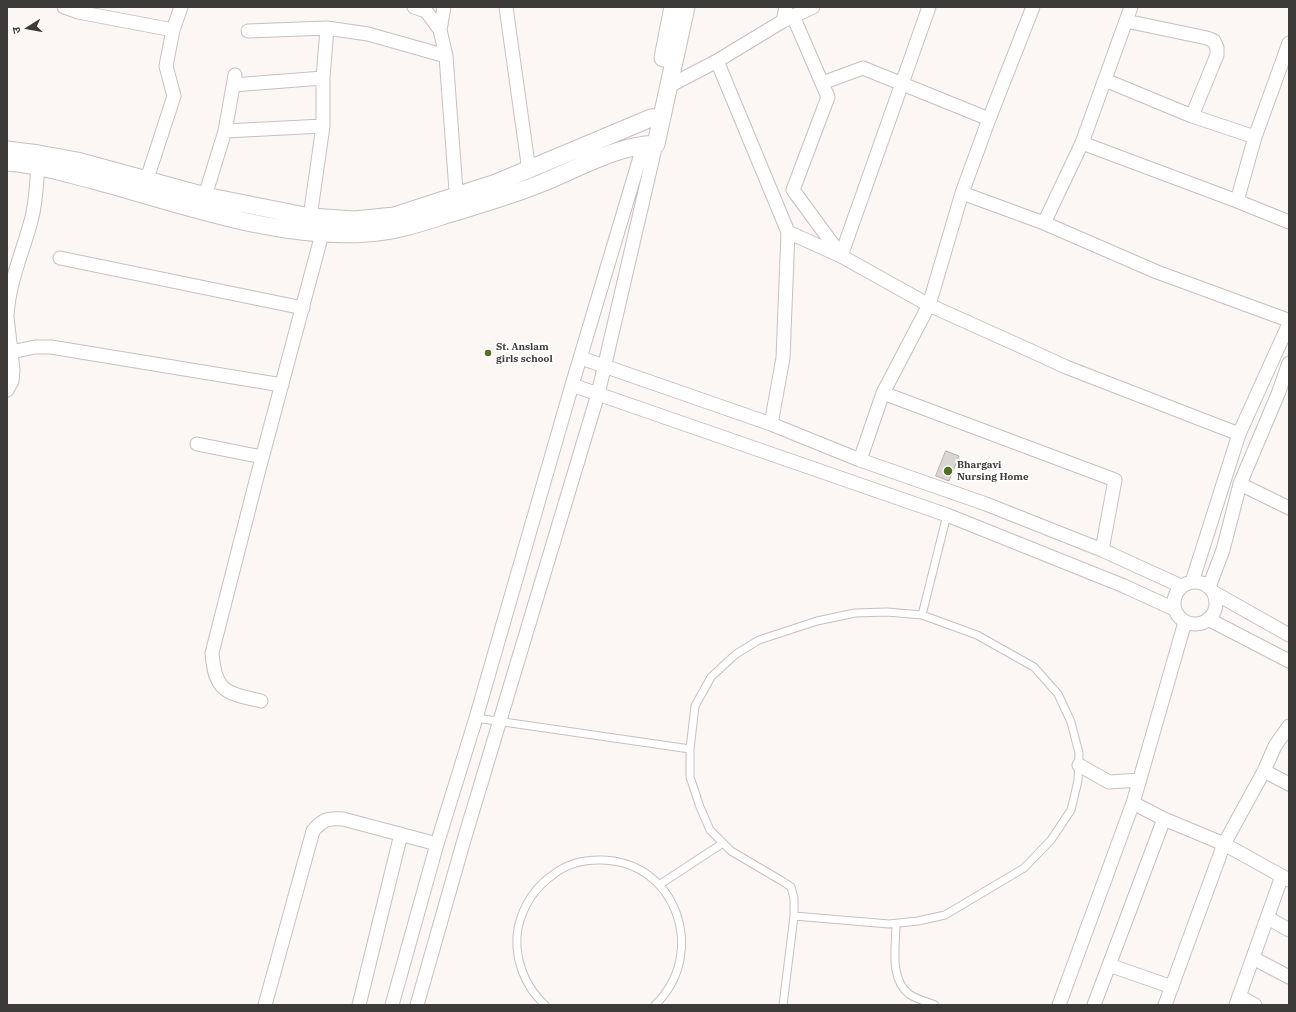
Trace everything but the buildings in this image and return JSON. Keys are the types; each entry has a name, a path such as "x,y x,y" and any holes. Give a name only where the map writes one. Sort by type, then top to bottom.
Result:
{"street":[{"path":"64,7 173,30"},
{"path":"144,187 174,96 166,66 173,30 181,7"},
{"path":"414,7 426,11 440,30"},
{"path":"444,7 440,30 446,56 457,204"},
{"path":"506,7 529,171"},
{"path":"416,1005 598,394 656,118 673,7"},
{"path":"7,162 38,160 77,162 221,216 278,227 322,234 389,231 457,204 496,183 529,171 656,118 668,86 686,7"},
{"path":"668,86 717,61 787,15 814,7"},
{"path":"841,256 929,7"},
{"path":"860,460 883,393 929,305 962,194 989,119 1033,7"},
{"path":"1044,223 1082,143 1131,7"},
{"path":"787,15 828,96 793,190 841,256"},
{"path":"1126,21 1207,38 1214,41 1217,48 1217,55 1192,116"},
{"path":"248,31 327,28 368,34 446,56"},
{"path":"310,217 323,126 327,28"},
{"path":"1237,201 1255,137 1289,43"},
{"path":"717,61 788,232 783,358 771,424"},
{"path":"822,82 863,68 989,119"},
{"path":"205,196 225,131 234,80 324,78"},
{"path":"1105,80 1192,116 1255,137"},
{"path":"225,131 323,126"},
{"path":"1082,143 1289,222"},
{"path":"144,187 205,196 310,217 355,220 376,219 457,204 541,184 631,146 650,144"},
{"path":"392,1005 437,844 476,718 580,358 650,144"},
{"path":"7,150 38,160"},
{"path":"7,390 12,381 13,370 7,317 11,285 31,220 34,205 38,160"},
{"path":"962,194 1044,223 1157,272 1288,322 1239,434 1186,584 1174,596 1174,609 1176,614 1186,622 1197,624 1208,619 1212,615 1216,603 1211,589 1240,484 1284,396 1289,363"},
{"path":"788,232 841,256 929,305 1066,367 1239,434"},
{"path":"262,701 235,695 224,689 217,680 213,670 212,653 262,457 322,234"},
{"path":"60,258 303,308"},
{"path":"11,352 34,347 51,347 282,385"},
{"path":"580,358 771,424 860,460 986,504 1186,584 1204,584 1289,635"},
{"path":"572,385 947,515 1124,586 1174,609"},
{"path":"883,393 1116,480 1102,550"},
{"path":"197,444 262,457"},
{"path":"1240,484 1289,508"},
{"path":"1208,619 1289,661"},
{"path":"1059,1005 1133,803 1186,622"},
{"path":"1165,1005 1224,844 1264,771 1275,746 1289,726"},
{"path":"1079,765 1109,782 1140,780"},
{"path":"1264,771 1289,784"},
{"path":"1133,803 1164,819 1224,844 1285,878 1268,918 1238,1001 1254,1005"},
{"path":"265,1005 313,831 320,822 332,818 343,819 437,844"},
{"path":"1094,1005 1164,819"},
{"path":"360,1005 401,834"},
{"path":"1268,918 1289,930"},
{"path":"1253,958 1289,977"},
{"path":"1109,965 1172,987"}],"lane":[{"path":"922,616 947,515"},
{"path":"783,1005 794,916 794,898 791,887 782,880 731,851 710,830 700,807 690,776 690,749 695,706 711,677 736,654 759,640 817,620 855,613 887,612 922,616 977,635 1034,667 1058,694 1072,722 1079,753 1078,781 1071,810 1051,840 1024,868 945,915 896,924 794,916"},
{"path":"476,718 690,749"},
{"path":"659,885 723,843"},
{"path":"545,1005 532,991 521,969 516,944 520,920 530,897 547,878 568,866 580,862 604,860 617,861 640,870 650,877 659,885 670,900 678,917 683,942 679,966 669,989 655,1005"},
{"path":"896,924 895,966 900,984 910,994 934,1005"}],"place":[{"name":"St. Anslam girls school","path":"488,353"},
{"name":"Bhargavi Nursing Home","path":"948,471"}]}
